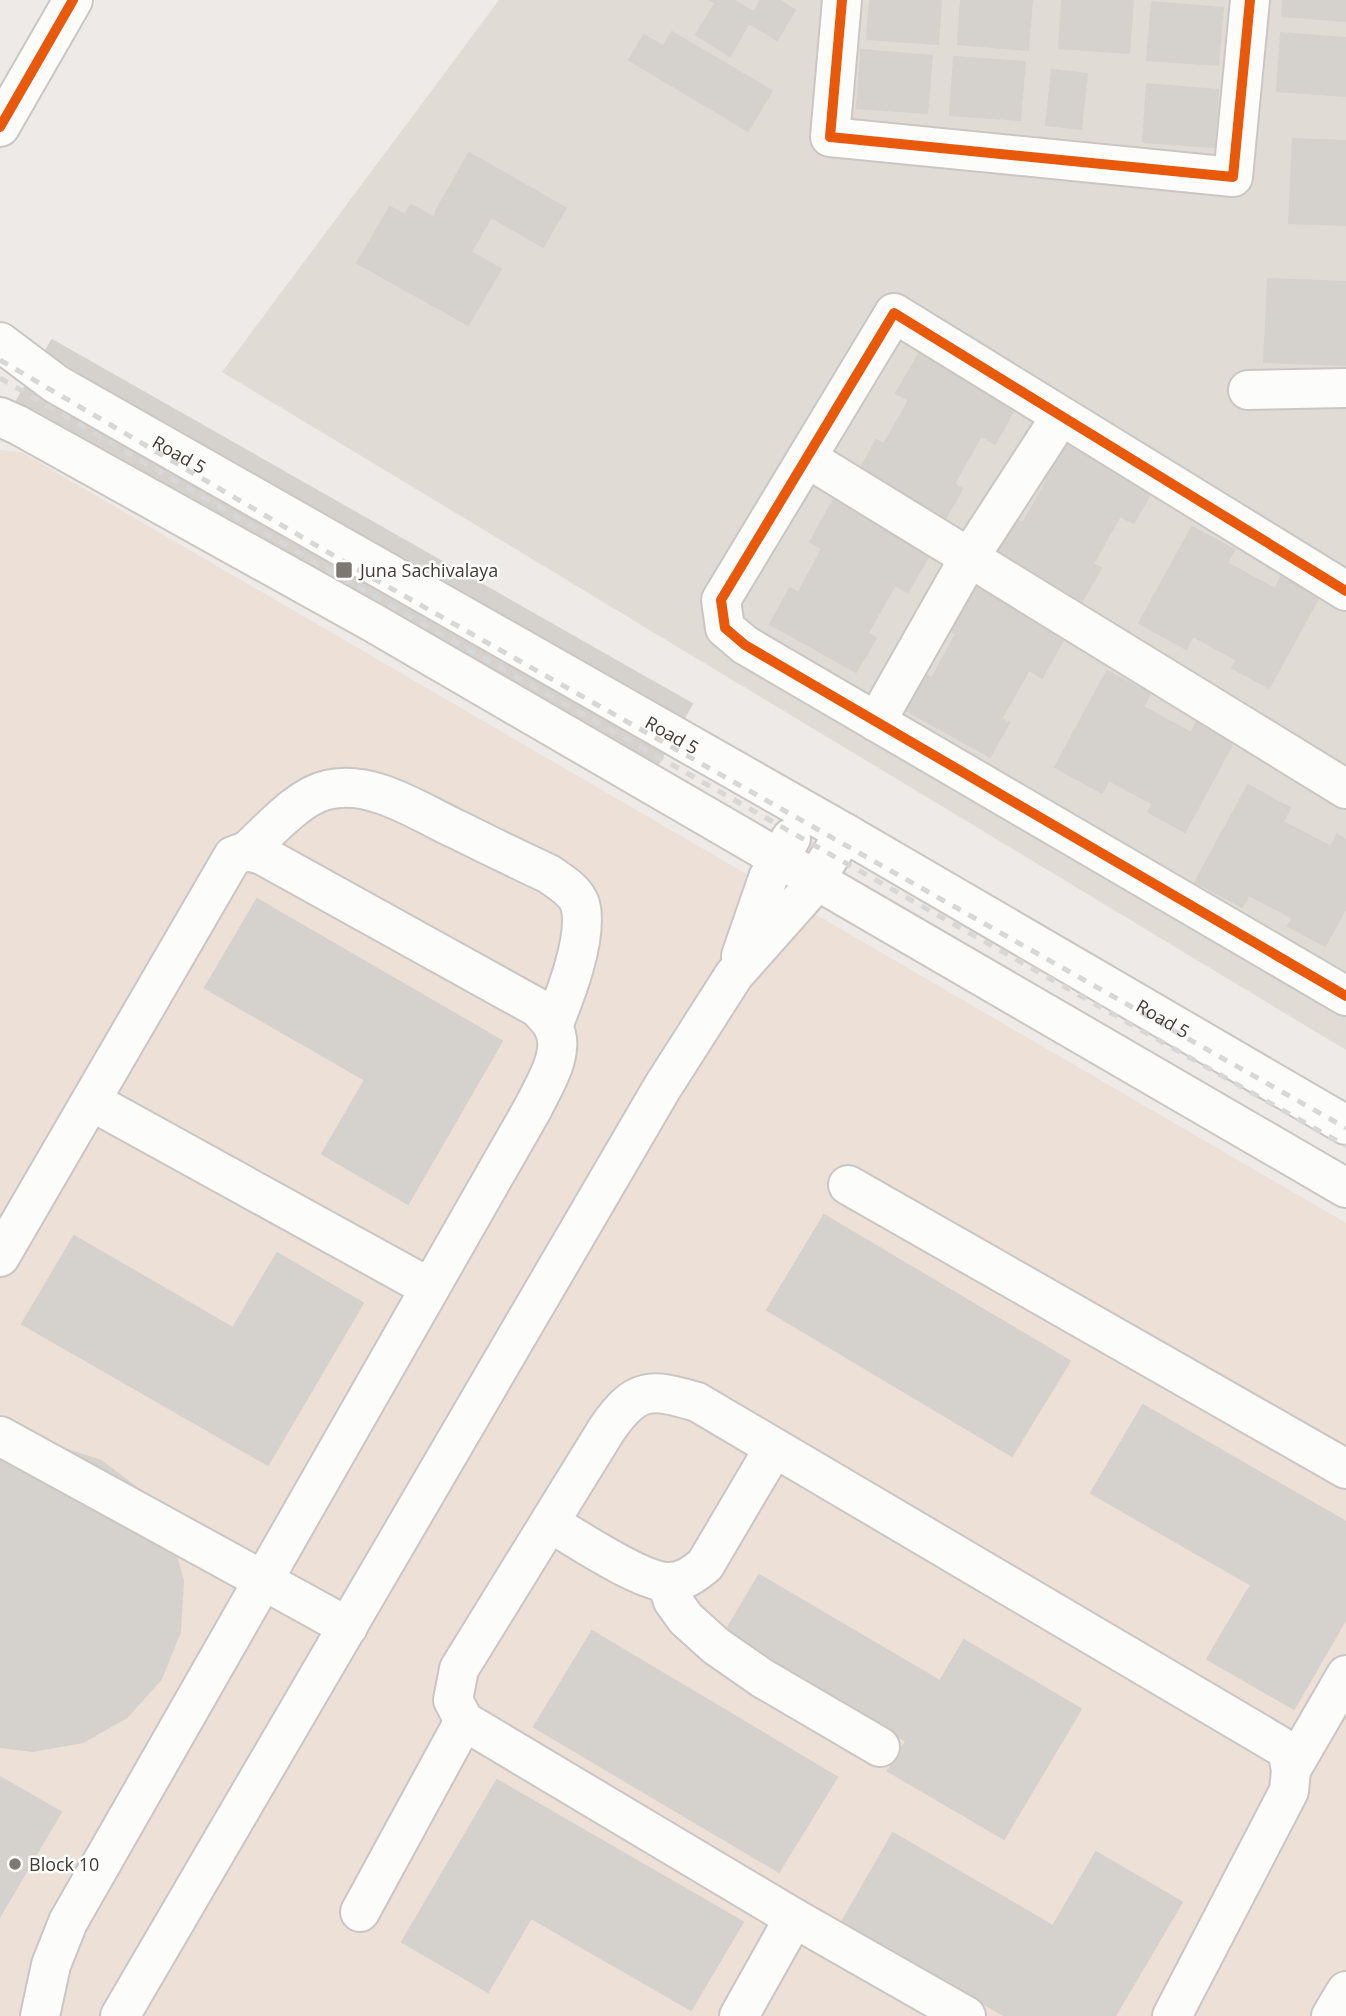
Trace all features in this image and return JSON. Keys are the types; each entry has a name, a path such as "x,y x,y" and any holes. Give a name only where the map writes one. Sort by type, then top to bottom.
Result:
{"street":[{"path":"0,127 73,0"},
{"path":"842,0 830,137 1233,177 1250,0"},
{"path":"1344,992 745,645 725,628 722,600 894,313 1346,591"},
{"name":"Road 5","path":"0,342 56,384 807,811 1346,1125"},
{"path":"1248,390 1346,388"},
{"path":"876,722 969,558 1061,416"},
{"path":"0,418 18,425 372,622 1346,1188"},
{"path":"807,458 1346,789"},
{"path":"0,1257 233,856 247,851 307,799 327,790 361,789 392,799 549,874 569,888 579,903 582,921 578,949 554,1026 557,1046 554,1065 533,1108 68,1922 51,1965 40,2016"},
{"path":"734,975 768,878 807,811"},
{"path":"120,2016 662,1088 734,975 805,895 845,833"},
{"path":"247,851 262,855 538,1008 554,1026"},
{"path":"91,1101 430,1288"},
{"path":"848,1185 1346,1469"},
{"path":"966,2016 464,1721 453,1700 459,1670 607,1429 621,1409 638,1396 663,1392 697,1402 1271,1739 1287,1750 1292,1770"},
{"path":"0,1436 348,1627"},
{"path":"550,1523 645,1577 667,1583 688,1578 705,1565 774,1448"},
{"path":"667,1583 673,1601 685,1619 716,1646 762,1678 880,1747"},
{"path":"1172,2016 1289,1791 1292,1770 1346,1675"},
{"path":"360,1912 464,1721"},
{"path":"739,2016 794,1917"},
{"path":"1331,2016 1346,1991"}],"shaded area":[{"path":"499,0 1346,0 1346,1050 222,372"},
{"path":"0,450 21,452 1346,1223 1346,2016 0,2016"}],"building":[{"path":"710,0 733,0 754,12 761,0 779,0 795,10 777,40 749,23 730,56 696,35 715,3"},
{"path":"870,0 941,0 938,44 867,39"},
{"path":"961,0 1032,0 1028,50 958,44"},
{"path":"1062,0 1133,0 1129,53 1059,48"},
{"path":"1283,0 1346,0 1346,21 1282,16"},
{"path":"1152,2 1223,8 1218,65 1147,60"},
{"path":"672,32 772,91 748,131 629,60 644,35 663,46"},
{"path":"1281,33 1346,38 1346,96 1277,91"},
{"path":"861,50 932,56 927,113 857,108"},
{"path":"954,57 1025,62 1020,120 950,115"},
{"path":"1052,70 1087,74 1081,129 1046,125"},
{"path":"1147,84 1218,90 1214,147 1143,142"},
{"path":"1293,139 1346,141 1346,225 1289,223"},
{"path":"469,153 566,208 543,247 491,217 471,252 501,269 468,325 357,263 390,207 405,215 411,205 435,218 436,211"},
{"path":"1268,279 1346,282 1346,365 1264,362"},
{"path":"52,340 692,704 640,796 0,430"},
{"path":"923,347 1019,401 995,444 981,436 954,484 962,489 943,523 857,475 876,440 884,444 909,400 896,393"},
{"path":"1061,426 1158,480 1134,523 1120,516 1093,564 1101,568 1081,603 995,554 1015,519 1023,523 1047,480 1035,472"},
{"path":"836,495 933,549 908,592 895,585 868,633 876,638 856,672 770,624 790,588 798,593 822,549 810,542"},
{"path":"1192,527 1234,550 1227,563 1275,589 1281,577 1319,597 1269,688 1232,668 1237,660 1193,636 1186,649 1139,623"},
{"path":"970,581 1066,635 1042,678 1029,670 1001,719 1009,723 990,757 904,709 924,674 932,678 956,634 944,627"},
{"path":"1107,671 1150,694 1143,707 1191,733 1197,721 1234,741 1185,832 1148,812 1153,804 1109,780 1102,793 1055,767"},
{"path":"1248,785 1290,808 1283,822 1331,847 1337,835 1346,840 1346,908 1325,946 1288,926 1293,918 1249,895 1242,907 1195,882"},
{"path":"257,899 502,1041 408,1204 322,1154 365,1080 205,988"},
{"path":"824,1215 1070,1361 1012,1456 767,1310"},
{"path":"74,1236 233,1328 277,1253 363,1303 268,1465 22,1324"},
{"path":"1143,1405 1346,1522 1346,1619 1294,1709 1207,1659 1251,1585 1091,1493"},
{"path":"52,1445 101,1461 141,1491 170,1533 183,1581 180,1632 161,1679 127,1717 83,1742 33,1751 0,1747 0,1446"},
{"path":"759,1575 940,1681 964,1640 1081,1709 1004,1839 888,1771 906,1741 724,1634"},
{"path":"592,1631 837,1777 779,1872 534,1727"},
{"name":"Block 10","path":"0,1777 61,1812 0,1916"},
{"path":"497,1780 743,1922 691,2010 531,1918 488,1992 402,1942"},
{"path":"893,1833 1053,1926 1096,1852 1182,1902 1115,2016 1005,2016 842,1922"}],"railway":[{"path":"0,360 348,564 1346,1128"},
{"path":"0,378 340,577 1346,1146"}],"cycle path":[{"path":"0,127 73,0"},
{"path":"842,0 830,137 1233,177 1250,0"},
{"path":"1346,591 894,313 721,600 725,628 745,645 1346,996"}],"place":[{"name":"Juna Sachivalaya","path":"344,570"},
{"name":"Block 10","path":"15,1864"}]}
